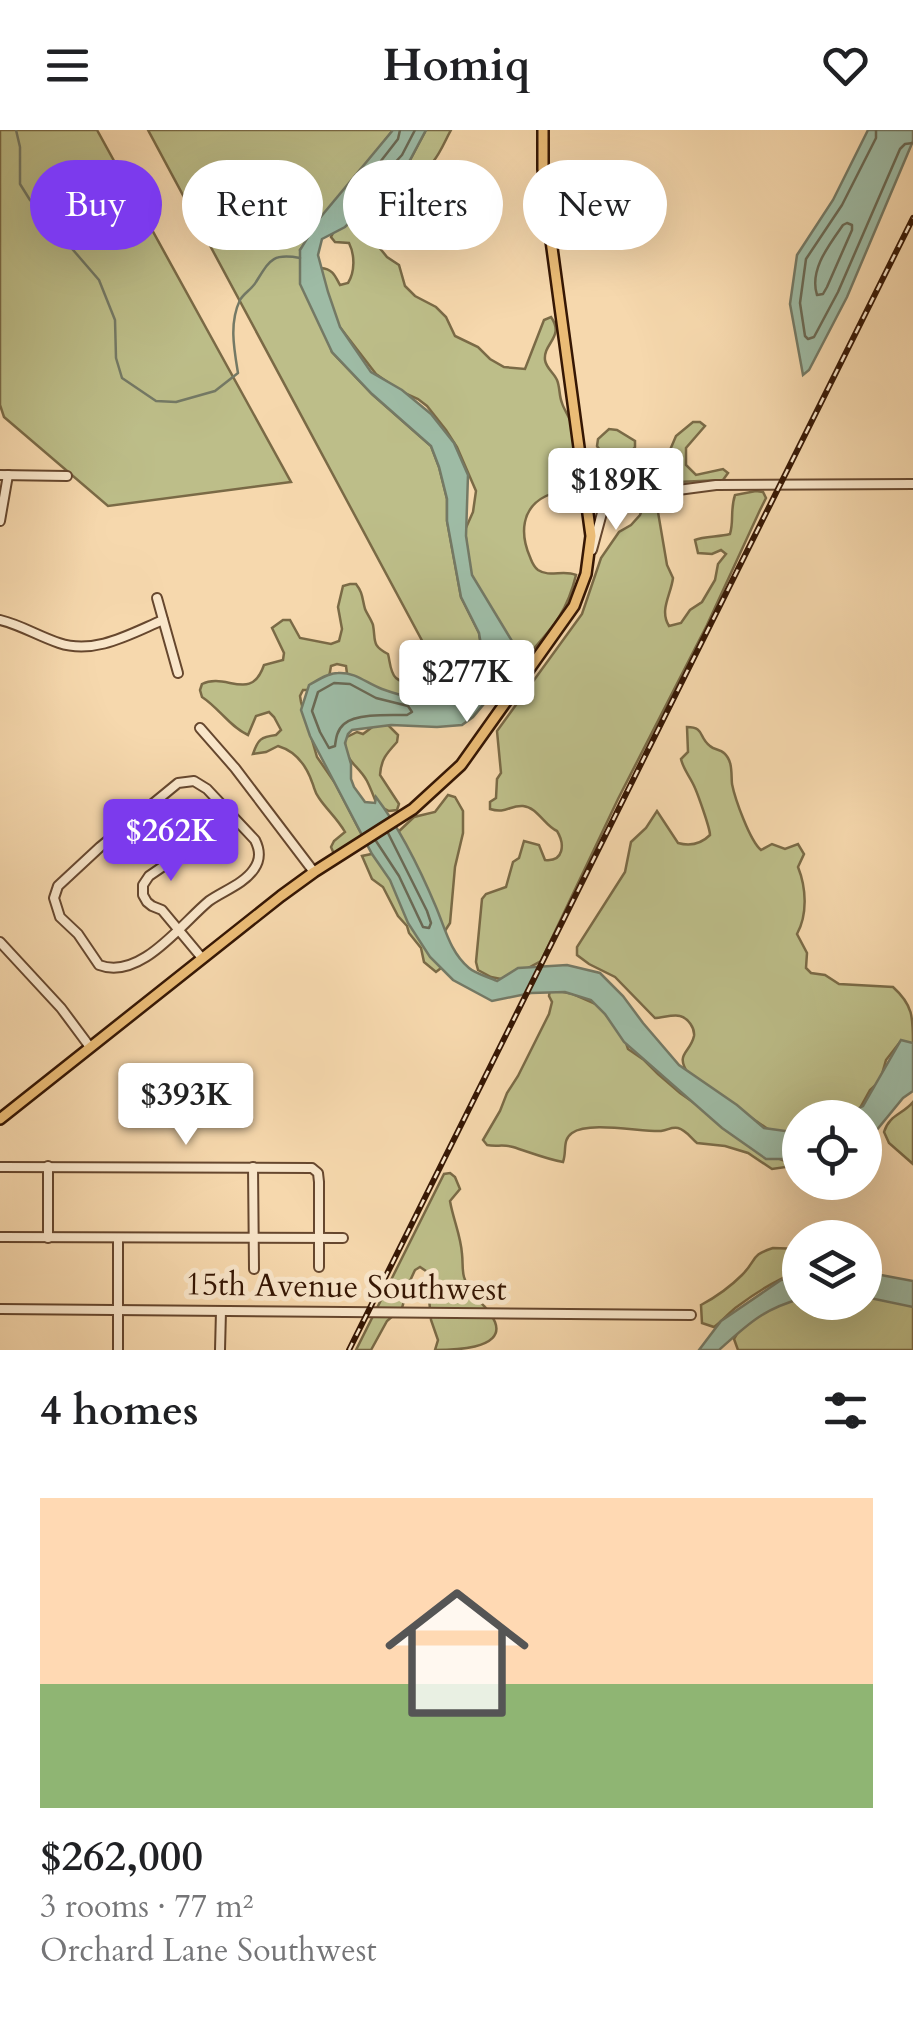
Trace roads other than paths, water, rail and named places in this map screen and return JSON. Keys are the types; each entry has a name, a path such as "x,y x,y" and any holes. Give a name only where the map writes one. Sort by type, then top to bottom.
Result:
{"main road":[{"path":"0,1119 314,872 428,798 462,765 570,613 581,592 591,536 545,196 542,130"}],"street":[{"path":"0,520 4,475 66,476"},
{"path":"588,502 716,485 913,484"},
{"path":"590,554 602,512 624,496"},
{"path":"157,598 178,673"},
{"path":"0,620 59,643 81,646 110,642 163,620"},
{"path":"81,646 82,633"},
{"path":"200,728 314,872"},
{"path":"178,782 201,784 231,814 259,849 256,866 144,959 115,969 99,965 78,934 60,917 54,898 58,886 178,782"},
{"path":"202,958 162,910 147,902 143,886 149,876 231,814"},
{"path":"0,942 61,1008 90,1047"},
{"path":"48,1166 48,1238"},
{"path":"0,1167 312,1168 318,1174 320,1197 319,1267"},
{"path":"253,1167 254,1269"},
{"path":"0,1237 343,1238"},
{"path":"118,1239 118,1350"},
{"name":"15th Avenue Southwest","path":"0,1309 691,1314"},
{"path":"220,1310 220,1350"}],"water":[{"path":"393,130 426,130 410,160 368,160"},
{"path":"868,130 913,130 913,141 847,297 803,375 790,304 797,255 833,200"},
{"path":"343,190 343,228 323,238 323,214"},
{"path":"300,250 319,250 340,327 371,372 402,390 431,414 454,443 468,475 466,536 472,575 515,646 514,668 462,725 391,725 352,730 345,743 354,787 365,802 375,803 376,797 394,823 462,962 497,981 518,968 567,965 600,973 679,1065 764,1128 782,1130 782,1159 766,1159 722,1128 624,1042 591,1000 565,992 531,993 492,1001 453,980 430,957 408,923 390,880 372,854 310,736 301,710 309,685 338,673 424,700 467,699 485,670 479,633 461,597 447,521 447,499 431,446 332,352 300,284"},
{"path":"901,1040 913,1043 913,1091 882,1124 882,1100 866,1100"},
{"path":"882,1275 913,1281 913,1307 882,1301"},
{"path":"781,1280 782,1305 765,1313 719,1350 699,1350 721,1321"}],"waterway":[{"path":"16,130 20,184 99,280 115,320 116,358 122,378 156,401 176,402 215,391 238,373 233,327 240,300 273,260 300,258"}],"railway":[{"path":"349,1350 913,218"}]}
